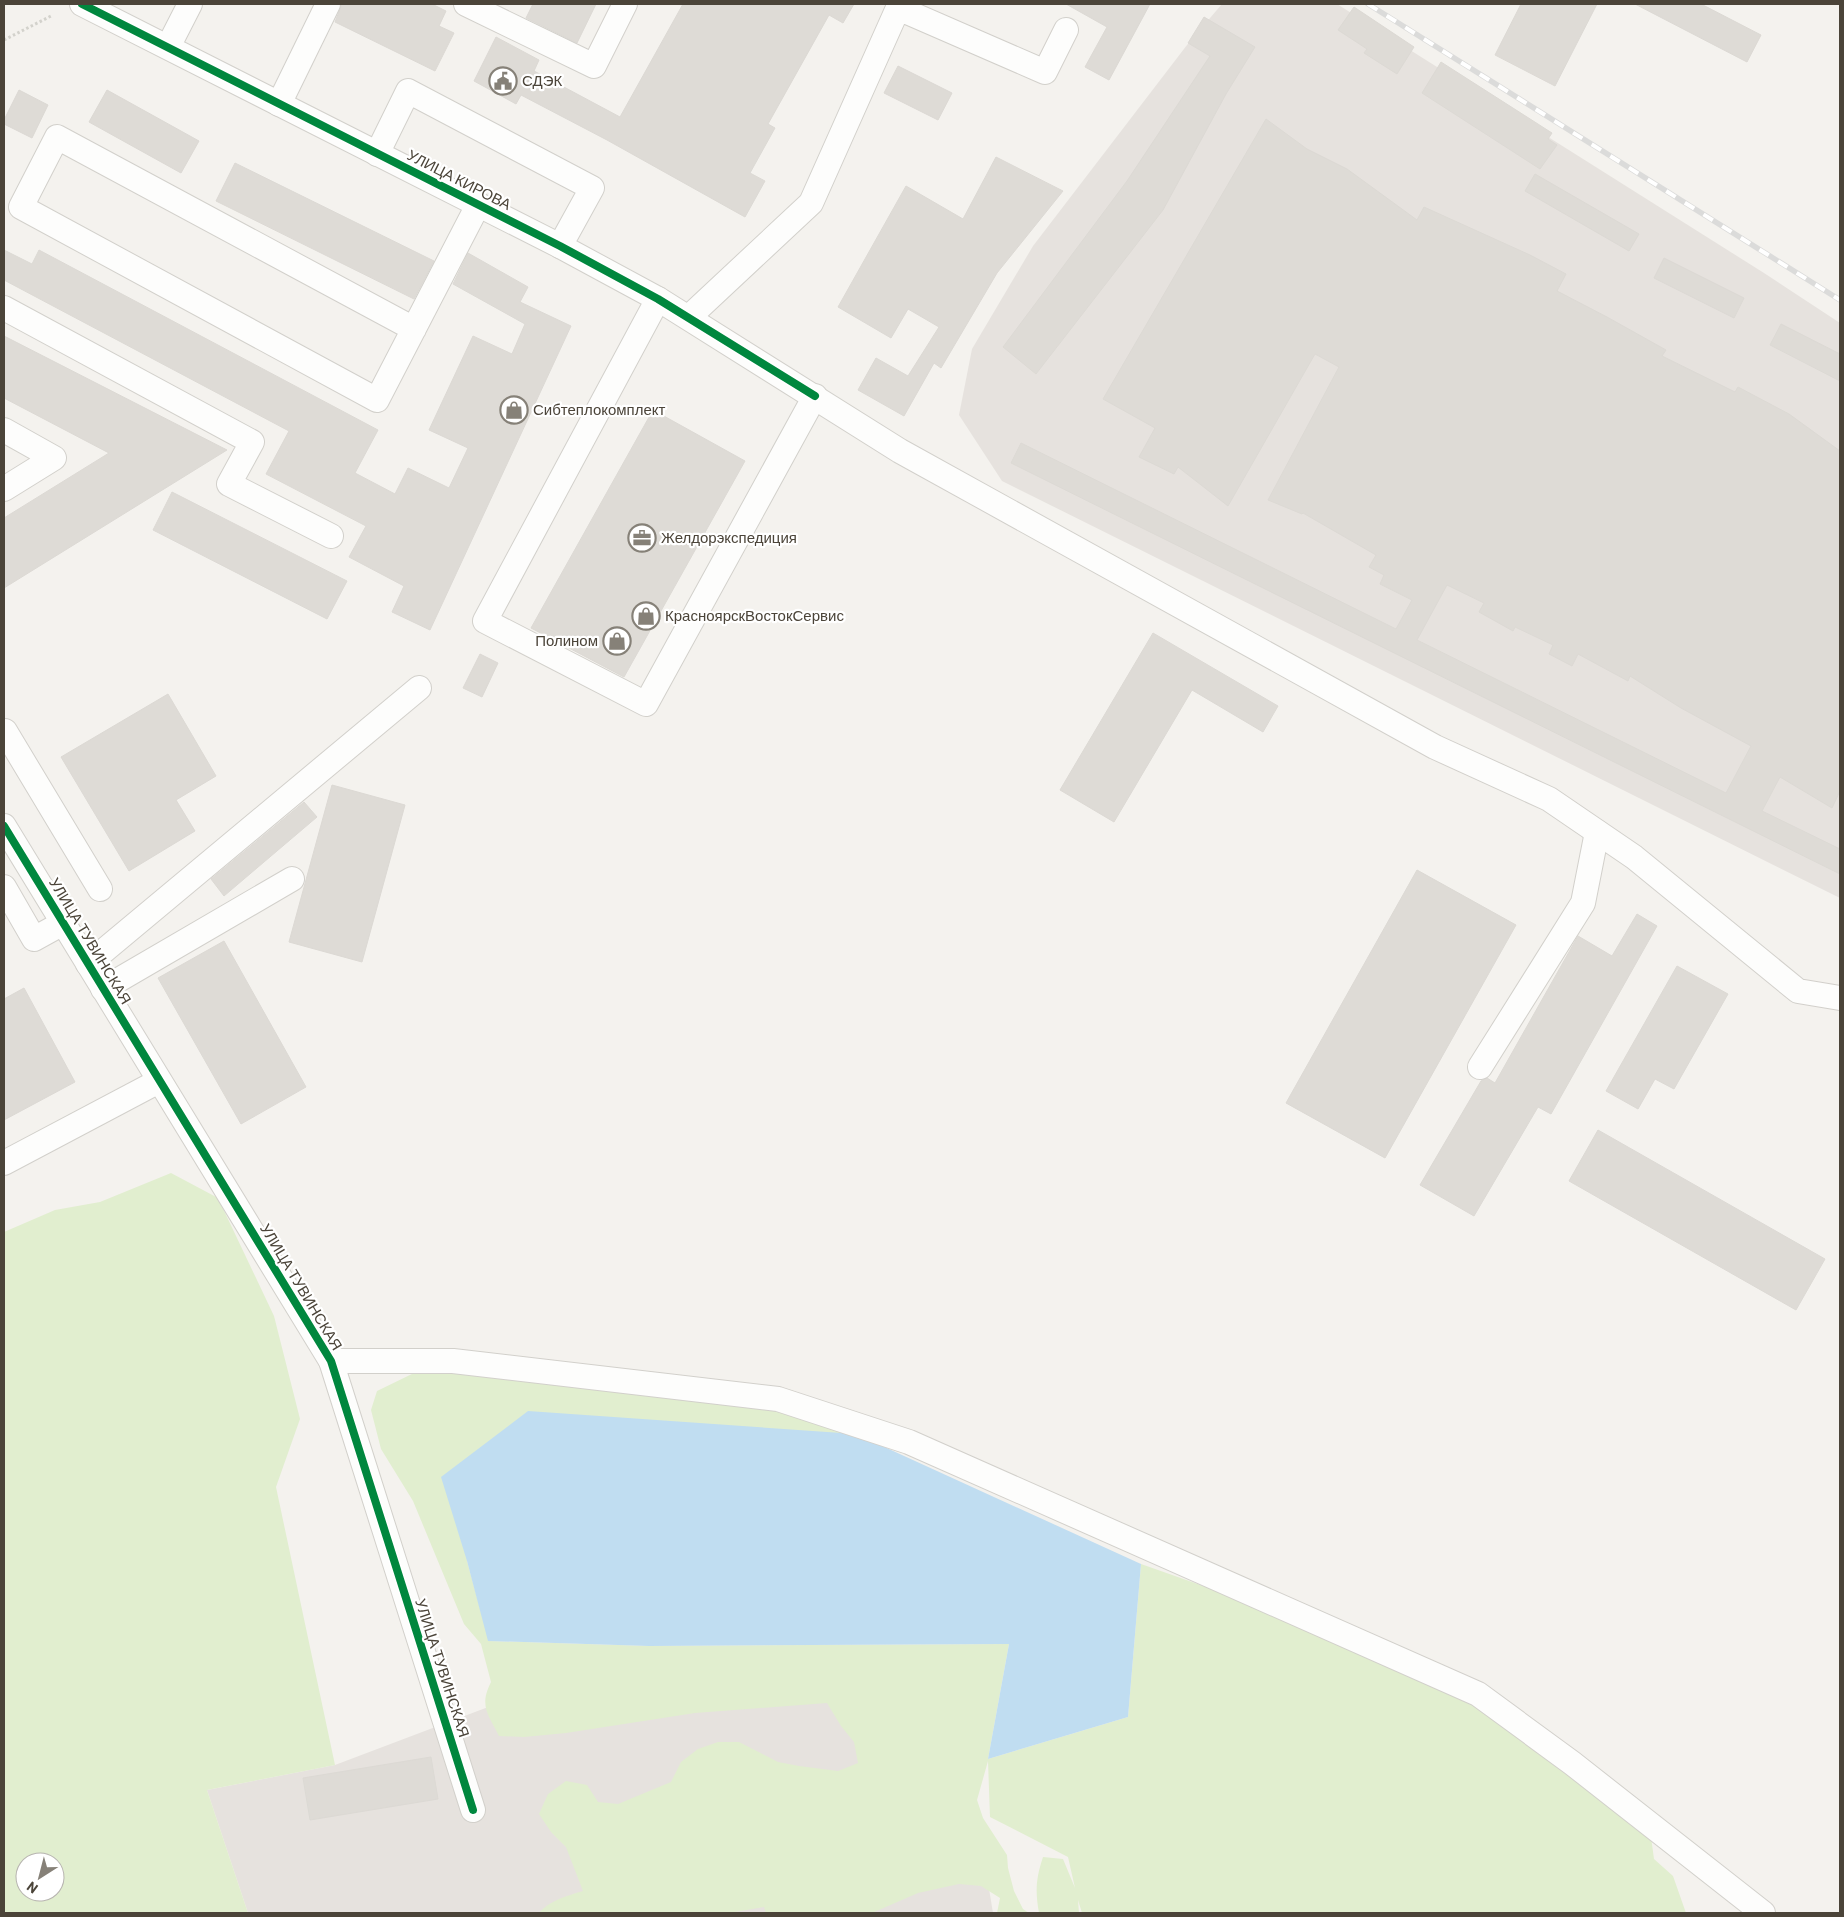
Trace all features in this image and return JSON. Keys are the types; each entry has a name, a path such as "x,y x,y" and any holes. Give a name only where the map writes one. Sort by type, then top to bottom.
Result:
{"street":[{"path":"168,47 190,4"},
{"path":"279,104 328,4"},
{"path":"466,4 594,66 625,4"},
{"name":"УЛИЦА КИРОВА","path":"91,6 279,104 560,246 658,299 918,461 1435,748 1549,800 1634,857 1798,992 1840,998"},
{"path":"689,317 812,204 898,8 1045,72 1066,30"},
{"path":"377,154 408,91 592,188 560,246"},
{"path":"414,329 57,137 21,207 377,400 414,329 478,205"},
{"path":"658,299 485,621 646,704 815,396"},
{"path":"4,308 252,442 229,484 331,536"},
{"path":"4,430 54,458 4,489"},
{"path":"88,964 420,688"},
{"path":"4,732 100,889"},
{"name":"УЛИЦА ТУВИНСКАЯ","path":"4,826 331,1361 473,1810"},
{"path":"1480,1067 1582,903 1597,832"},
{"path":"104,989 292,878"},
{"path":"4,887 34,939 63,923"},
{"path":"4,1163 159,1080"},
{"path":"331,1361 453,1361 778,1399 909,1442 1478,1694 1572,1764 1763,1913"}],"path":[{"path":"4,40 53,15"}],"shaded area":[{"path":"1222,4 1337,4 1764,273 1840,323 1840,898 1002,481 959,415 972,349 1033,246 1187,45"},
{"path":"649,1646 953,1670 993,1913 248,1913 207,1790 335,1765"}],"green space":[{"path":"171,1173 218,1198 274,1316 300,1419 276,1487 335,1765 207,1790 248,1913 4,1913 4,1232 55,1210 100,1202"},
{"path":"471,1370 800,1409 856,1434 467,1561 489,1641 649,1646 1009,1644 988,1759 1128,1717 1141,1564 1280,1613 1455,1692 1651,1837 1654,1859 1673,1876 1686,1913 1082,1913 1078,1900 1079,1913 1039,1913 1037,1885 1043,1857 1063,1859 1075,1888 1068,1857 990,1817 988,1761 977,1800 983,1818 1007,1855 1014,1891 1023,1909 1029,1913 997,1913 1000,1898 981,1886 959,1884 918,1893 872,1913 766,1913 764,1907 729,1913 539,1913 554,1902 583,1891 566,1847 551,1832 539,1814 548,1794 566,1781 587,1785 598,1802 618,1804 671,1782 681,1762 698,1749 718,1742 739,1742 778,1762 799,1766 838,1771 858,1763 854,1742 841,1726 827,1703 695,1713 566,1733 524,1737 499,1736 486,1710 487,1690 491,1682 481,1644 464,1624 413,1501 381,1449 371,1410 377,1391 414,1373"}],"water":[{"path":"528,1411 856,1434 1141,1564 1128,1717 988,1759 1009,1644 649,1646 488,1641 467,1561 441,1477"}],"building":[{"path":"342,4 432,4 446,11 439,26 454,33 435,71 335,22"},
{"path":"533,4 596,4 577,43 526,18"},
{"path":"683,4 854,4 843,23 829,15 768,124 775,128 750,173 765,181 745,217 607,140 521,95 516,104 474,81 496,37 539,60 534,71 620,117"},
{"path":"1066,4 1150,4 1109,80 1085,67 1107,27"},
{"path":"1521,4 1597,4 1555,86 1495,55"},
{"path":"1635,4 1701,4 1761,35 1747,62"},
{"path":"1354,7 1414,47 1397,74 1364,53 1367,49 1338,30"},
{"path":"1204,17 1255,47 1226,94 1163,210 1036,374 1003,347 1127,181 1210,56 1188,43"},
{"path":"1441,62 1552,133 1548,139 1557,145 1540,169 1422,93"},
{"path":"898,66 952,93 938,120 884,93"},
{"path":"19,90 48,105 32,138 4,124 4,120"},
{"path":"107,90 199,141 181,173 89,122"},
{"path":"1266,119 1307,149 1347,169 1417,220 1424,207 1530,255 1566,274 1557,291 1666,350 1662,356 1735,392 1738,387 1789,414 1840,451 1840,791 1832,808 1780,777 1762,811 1840,849 1840,874 1011,463 1021,443 1396,629 1412,600 1380,584 1384,575 1369,567 1376,555 1303,513 1268,500 1339,367 1315,354 1228,506 1178,467 1174,474 1139,457 1155,428 1103,399","holes":["1447,585 1484,603 1479,612 1513,631 1515,627 1553,645 1549,654 1572,666 1578,654 1628,681 1630,676 1681,708 1751,746 1726,793 1417,640"]},
{"path":"996,157 1063,191 997,273 941,368 934,363 904,416 858,390 876,358 908,376 939,327 908,309 891,338 838,307 906,186 963,219"},
{"path":"235,163 434,261 414,299 216,201"},
{"path":"1535,174 1639,234 1629,251 1525,191"},
{"path":"4,250 32,264 39,250 378,430 355,473 395,494 408,468 449,488 468,448 429,430 473,336 512,354 525,324 453,284 468,253 528,287 520,302 571,326 430,630 392,612 404,586 349,557 366,526 266,474 289,431 4,280"},
{"path":"1664,258 1744,298 1734,318 1654,278"},
{"path":"1781,324 1840,354 1840,381 1770,345"},
{"path":"4,336 227,450 4,588 4,518 109,453 4,398"},
{"path":"653,410 745,461 624,677 531,628"},
{"path":"172,492 347,581 327,619 153,530"},
{"path":"1153,633 1278,706 1263,732 1192,690 1114,822 1060,790"},
{"path":"480,654 498,663 482,697 463,688"},
{"path":"168,694 216,776 176,800 195,831 129,871 61,757"},
{"path":"332,785 405,805 362,962 289,942"},
{"path":"304,802 317,817 224,896 211,879"},
{"path":"1417,870 1516,925 1385,1158 1286,1103"},
{"path":"1637,914 1657,926 1551,1114 1538,1107 1474,1216 1420,1185 1481,1081 1487,1078 1495,1083 1578,936 1612,956"},
{"path":"224,941 306,1087 241,1124 158,978"},
{"path":"1677,966 1728,994 1674,1089 1655,1079 1638,1109 1606,1091"},
{"path":"24,988 75,1082 4,1120 4,999"},
{"path":"1598,1130 1825,1259 1796,1310 1569,1181"},
{"path":"431,1757 438,1799 310,1820 303,1778"}],"railway":[{"path":"1368,4 1840,300"}],"cycle path":[{"path":"82,4 560,246 658,299 815,396"},
{"path":"4,826 331,1361 473,1810"}],"place":[{"name":"СДЭК","path":"503,81"},
{"name":"Сибтеплокомплект","path":"514,410"},
{"name":"Желдорэкспедиция","path":"642,538"},
{"name":"КрасноярскВостокСервис","path":"646,616"},
{"name":"Полином","path":"617,641"}]}
